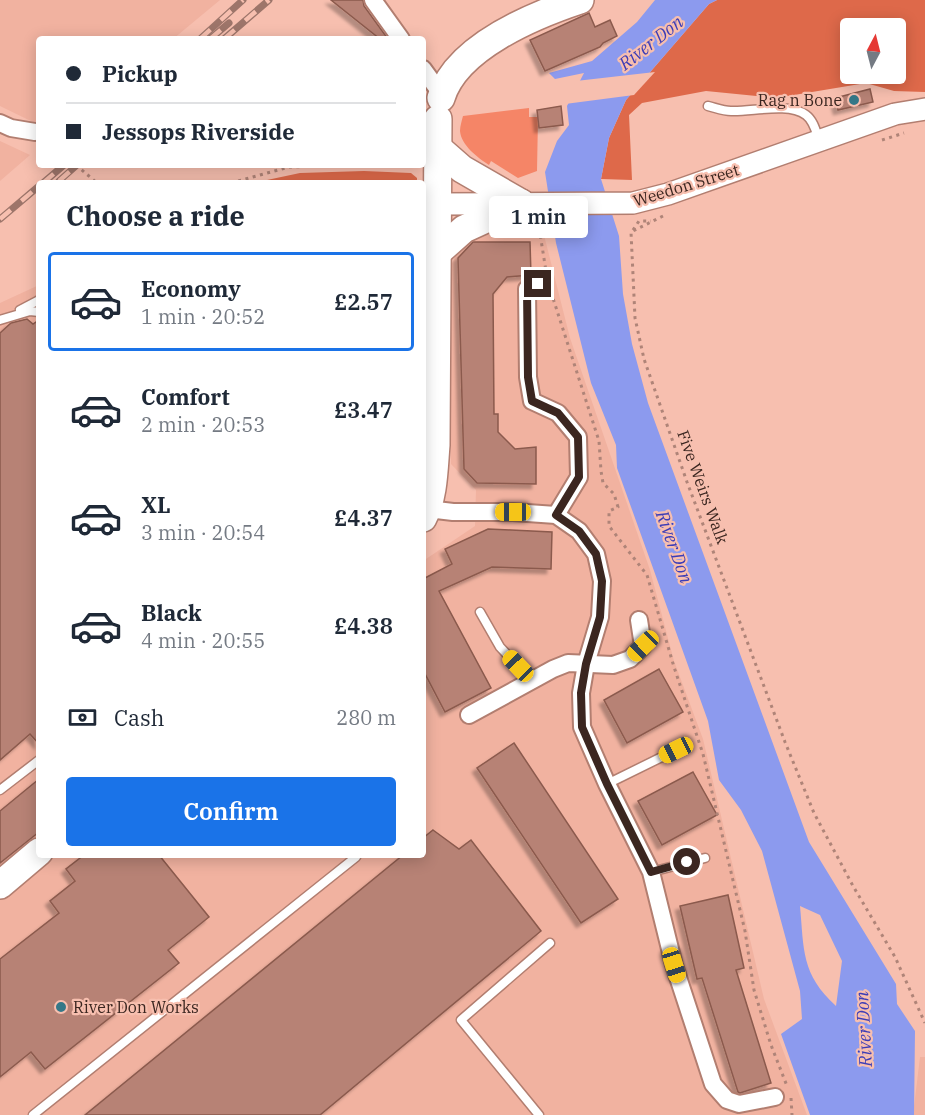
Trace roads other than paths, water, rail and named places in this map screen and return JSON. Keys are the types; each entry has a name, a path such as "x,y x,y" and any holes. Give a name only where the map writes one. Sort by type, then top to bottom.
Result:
{"main road":[{"path":"426,510 433,481 436,445 440,104 452,76 481,48 543,6 580,0"},
{"path":"438,148 462,169 531,208"},
{"path":"437,253 464,229 531,208"},
{"path":"0,885 36,855"}],"street":[{"path":"373,0 399,36"},
{"path":"426,75 440,104"},
{"name":"Weedon Street","path":"438,204 531,208 633,203 668,194 895,114 925,109"},
{"path":"0,123 11,128 35,132"},
{"path":"545,284 527,289 528,377 532,401 558,413 578,437 579,477 556,515"},
{"path":"426,514 513,512 556,515 579,531 596,554 602,581 600,617 586,664 581,693 582,727 607,784 651,872 674,965 713,1084 727,1100 739,1104 775,1097"},
{"path":"469,715 531,680 568,663 613,664 630,659 643,646 639,620"}],"lane":[{"path":"708,106 733,111 767,109 800,112 808,116 813,123 819,141"},
{"path":"3,319 36,302"},
{"path":"3,319 30,311 36,312"},
{"path":"480,612 500,647 531,680"},
{"path":"607,784 676,750"},
{"path":"0,790 36,762"},
{"path":"33,1115 354,858"},
{"path":"651,872 705,858"},
{"path":"539,1115 461,1020 550,942"}],"water":[{"name":"River Don","path":"655,0 717,0 709,4 626,100 609,138 601,179 619,236 623,294 632,344 648,403 809,842 896,984 897,1004 915,1031 914,1115 810,1115 781,1034 802,1019 800,991 762,851 741,810 719,780 708,721 617,468 616,445 591,383 556,243 545,172 557,141 569,125 567,106 584,73 555,79 549,73 592,61 637,22","holes":["800,906 820,915 842,961 836,1006 816,983 810,972 804,949"]}],"railway":[{"path":"203,36 243,0"},
{"path":"227,36 269,0"},
{"path":"214,36 229,23"},
{"path":"46,180 60,168"},
{"path":"60,180 74,168"},
{"path":"0,219 36,189"}],"place":[{"name":"Rag n Bone","path":"854,100"},
{"name":"River Don Works","path":"61,1007"}]}
